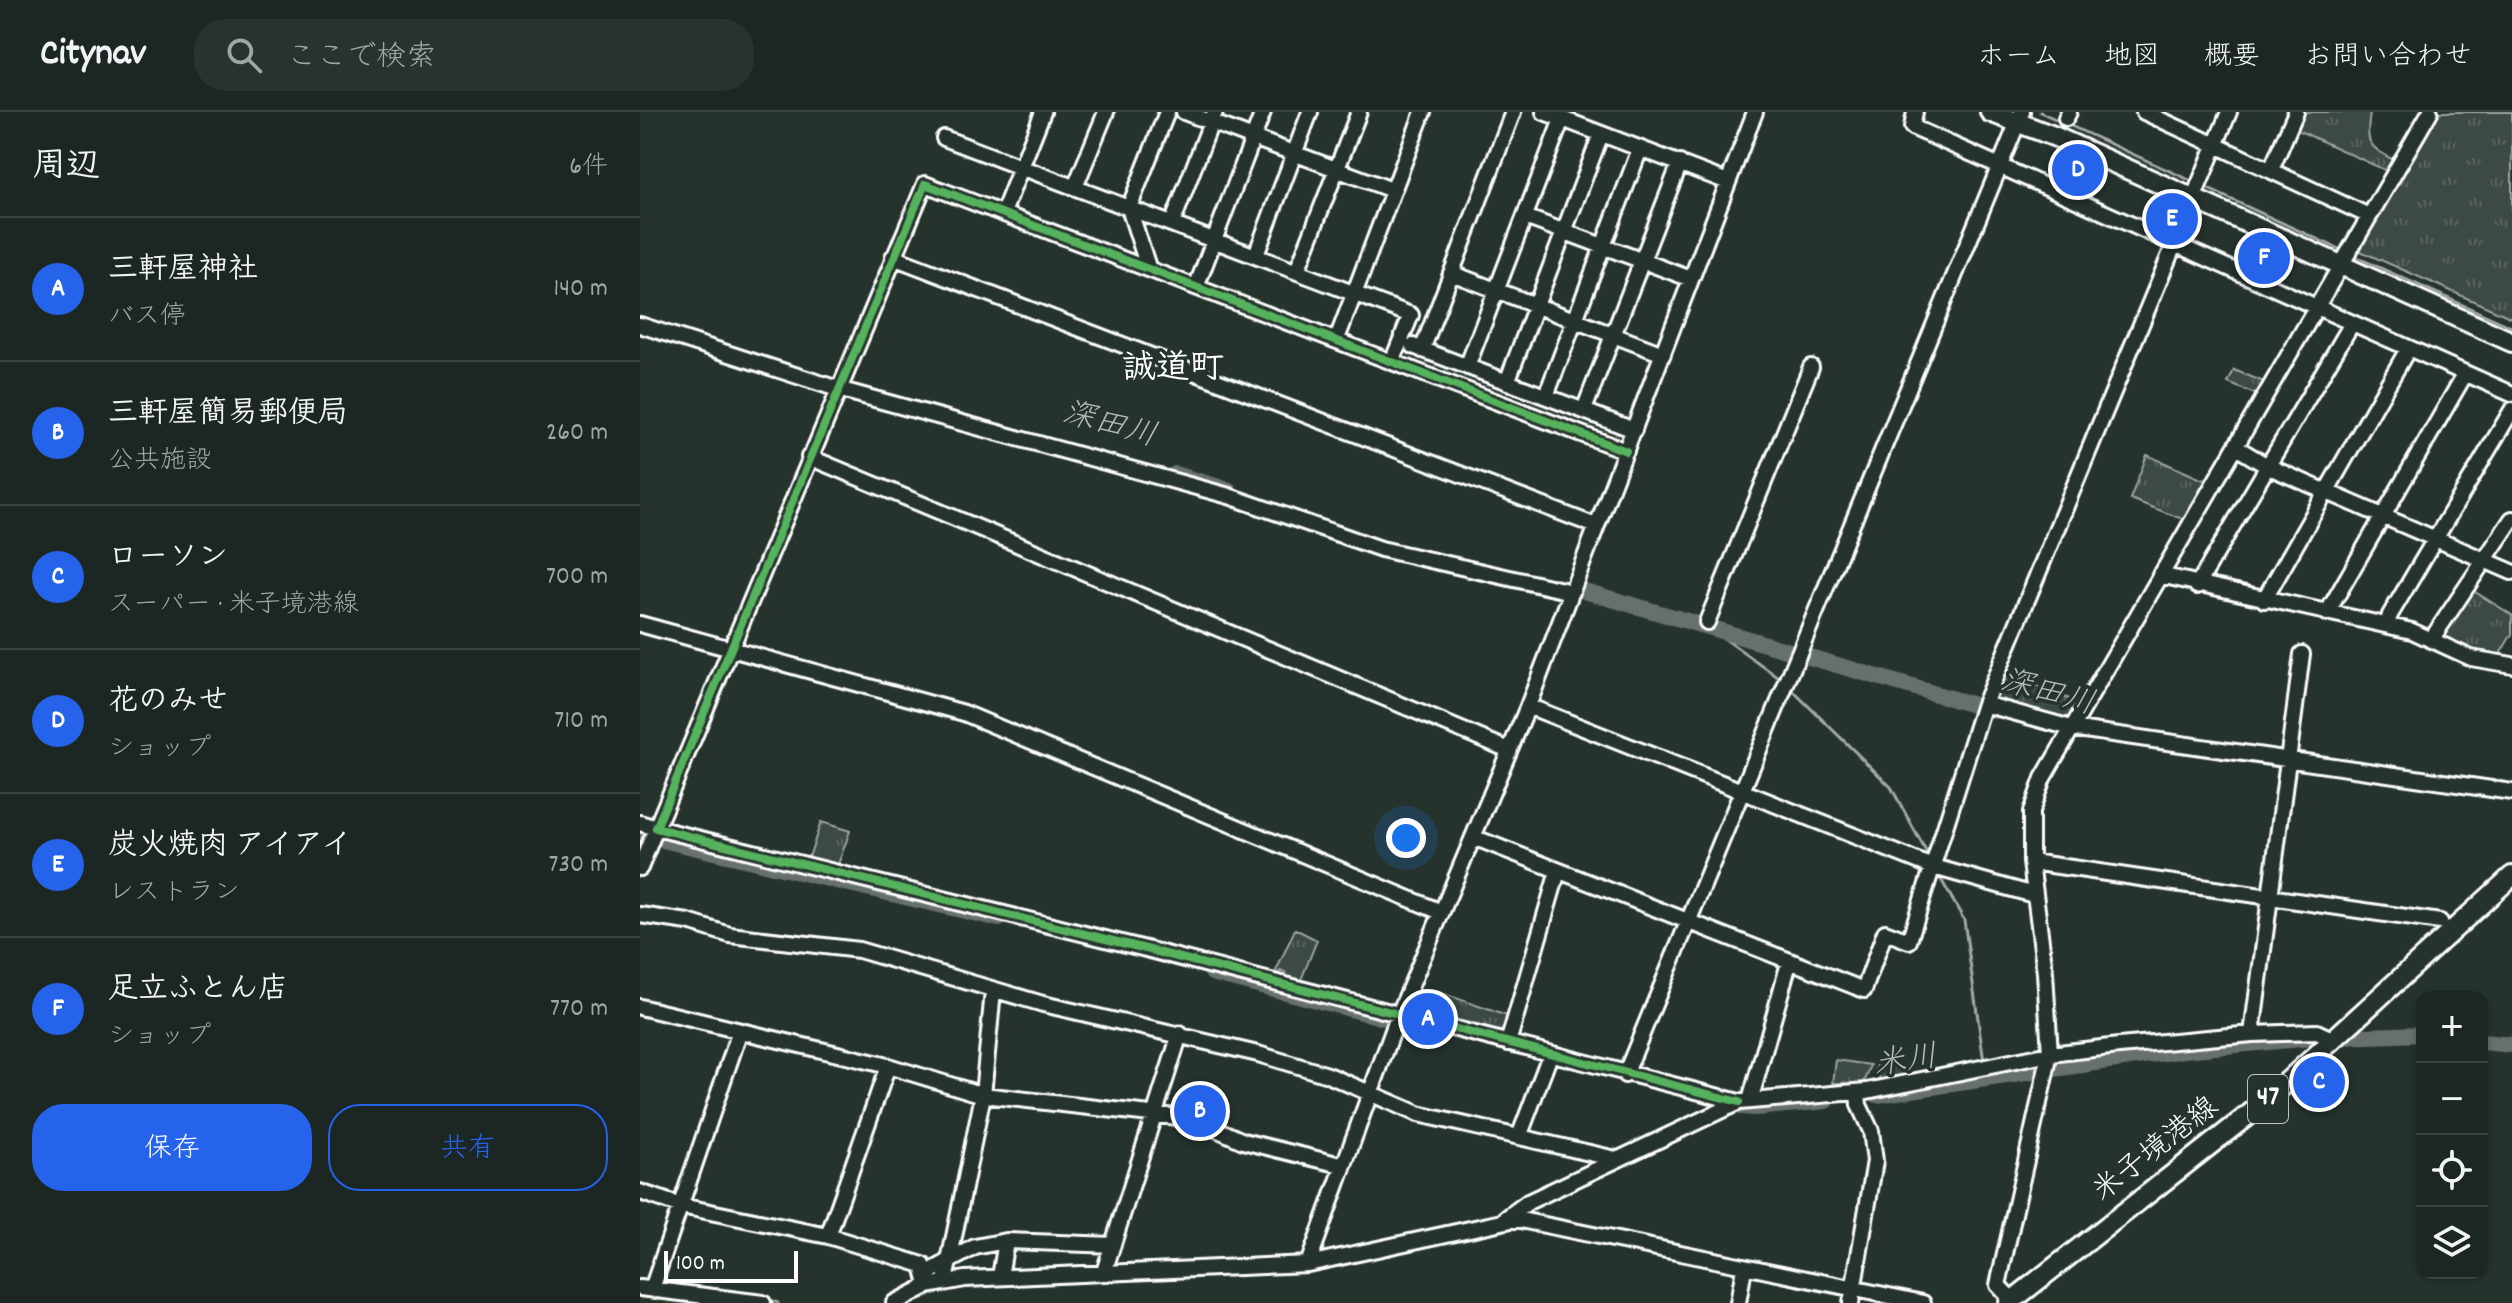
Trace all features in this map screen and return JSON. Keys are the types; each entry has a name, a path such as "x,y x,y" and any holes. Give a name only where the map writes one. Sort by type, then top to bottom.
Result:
{"main road":[{"path":"1990,112 2021,117 2190,199 2512,342"},
{"name":"米子境港線","path":"2011,1302 2266,1101 2512,876"}],"street":[{"path":"1003,213 1043,112"},
{"path":"1075,187 1106,112"},
{"path":"1148,267 1129,208 1167,112"},
{"path":"1184,112 1213,117 1253,138 1392,190"},
{"path":"1197,285 1263,112"},
{"path":"1256,255 1310,112"},
{"path":"1297,271 1359,112"},
{"path":"1337,339 1423,112"},
{"path":"1422,350 1513,112"},
{"path":"1544,112 1728,182"},
{"path":"1308,1264 1369,1091 1528,706 1755,112"},
{"path":"1915,112 1912,127 2317,310 2512,394"},
{"path":"2144,112 2367,215"},
{"path":"1473,837 1864,990 1885,932 1909,941 1930,866 1984,704 2190,199 2229,112"},
{"path":"2271,170 2296,112"},
{"path":"2011,1302 1998,1285 2050,1054 2045,973 2031,862 2031,812 2043,778 2071,728 2317,310 2367,215 2430,112"},
{"path":"1172,224 1213,117"},
{"path":"1625,1075 2021,117"},
{"path":"1467,367 1562,119"},
{"path":"1507,382 1601,134"},
{"path":"944,138 1411,315 1392,362"},
{"path":"1546,396 1640,149"},
{"path":"1584,410 1680,163"},
{"path":"640,868 729,648 925,184 1197,285 1626,451"},
{"path":"1525,217 1691,279"},
{"path":"893,257 1596,526"},
{"path":"1451,273 1663,354"},
{"path":"640,325 838,389 1229,496 1381,549 1572,592"},
{"path":"2197,586 2351,325"},
{"path":"1401,341 1634,430"},
{"path":"2264,600 2408,349"},
{"path":"1707,622 1811,367"},
{"path":"2327,613 2465,374"},
{"path":"2387,625 2512,410"},
{"path":"2236,447 2267,466 2512,572"},
{"path":"809,457 1509,750"},
{"path":"2431,640 2487,561 2512,519"},
{"path":"2160,575 2197,586 2387,625 2471,658 2509,661"},
{"path":"640,624 964,713 1441,912"},
{"path":"2252,1034 2302,654"},
{"path":"1984,704 2071,728 2512,792"},
{"path":"1528,706 1930,866 2034,895"},
{"path":"640,823 1399,1014 1625,1075 1745,1101 1858,1092 2050,1054 2252,1034 2317,1032 2334,1040"},
{"path":"2031,862 2440,922"},
{"path":"1508,1043 1558,871"},
{"path":"640,915 688,922 730,935 859,950 993,991 1180,1034 1314,1071 1369,1091 1418,1114 1616,1159"},
{"path":"1505,1219 1516,1208 1745,1101 1789,963"},
{"path":"945,1281 983,1095 993,991"},
{"path":"640,1007 888,1066 983,1095 1060,1107 1194,1119 1243,1141 1341,1165"},
{"path":"740,1031 681,1206 646,1289 763,1303"},
{"path":"1104,1272 1180,1034"},
{"path":"1519,1137 1550,1055"},
{"path":"828,1236 888,1066"},
{"path":"1852,1296 1875,1161 1871,1131 1859,1105 1858,1092"},
{"path":"640,1192 681,1206 828,1236 923,1265 926,1280"},
{"path":"926,1280 1308,1264 1505,1219 1744,1268 1852,1296 1923,1303"},
{"path":"894,1303 950,1258 975,1247 1006,1241 1113,1245"},
{"path":"1000,1277 1006,1241"},
{"path":"1738,1303 1744,1268"}],"green space":[{"path":"2300,112 2370,112 2370,142 2395,161 2389,172 2293,128"},
{"path":"2437,112 2512,112 2512,318 2358,250 2357,246"},
{"path":"2234,370 2264,382 2257,395 2228,383"},
{"path":"2147,455 2206,481 2185,520 2130,499"},
{"path":"2472,590 2512,615 2512,634 2497,659 2458,650 2441,635"},
{"path":"2002,673 2080,703 2067,725 1991,705"},
{"path":"821,822 850,831 836,870 807,863"},
{"path":"1295,929 1317,940 1299,985 1283,982 1286,973 1280,971 1272,980"},
{"path":"1416,989 1434,995 1436,991 1513,1018 1506,1037 1409,1012"},
{"path":"1836,1060 1871,1065 1864,1083 1833,1083"},
{"path":"1878,1063 1907,1071 1906,1079 1878,1083 1880,1073 1875,1072"}],"waterway":[{"path":"2040,112 2194,182"},
{"path":"2204,187 2339,249"},
{"path":"2354,256 2512,327"},
{"name":"深田川","path":"1175,474 1229,490"},
{"name":"深田川","path":"1581,590 1994,711"},
{"path":"1707,626 1782,680"},
{"path":"1790,688 1891,787 1929,857"},
{"name":"米川","path":"640,835 648,837"},
{"name":"米川","path":"663,840 999,919"},
{"path":"1938,874 1964,920 1984,1062"},
{"name":"米川","path":"1212,973 1389,1019"},
{"name":"米川","path":"1406,1024 1444,1032"},
{"name":"米川","path":"1877,1095 2184,1050 2311,1038 2416,1034"},
{"name":"米川","path":"2488,1043 2512,1045"},
{"name":"米川","path":"1730,1106 1755,1108 1826,1101"},
{"path":"766,1299 778,1303"}],"cycle path":[{"path":"1626,451 925,184 656,828 1146,949 1739,1102"}],"place":[{"name":"花のみせ","path":"2078,170"},
{"name":"炭火焼肉 アイアイ","path":"2172,219"},
{"name":"足立ふとん店","path":"2264,258"},
{"name":"三軒屋神社","path":"1428,1019"},
{"name":"ローソン","path":"2319,1082"},
{"name":"三軒屋簡易郵便局","path":"1200,1111"}],"district":[{"name":"誠道町","path":"1173,370"}]}
